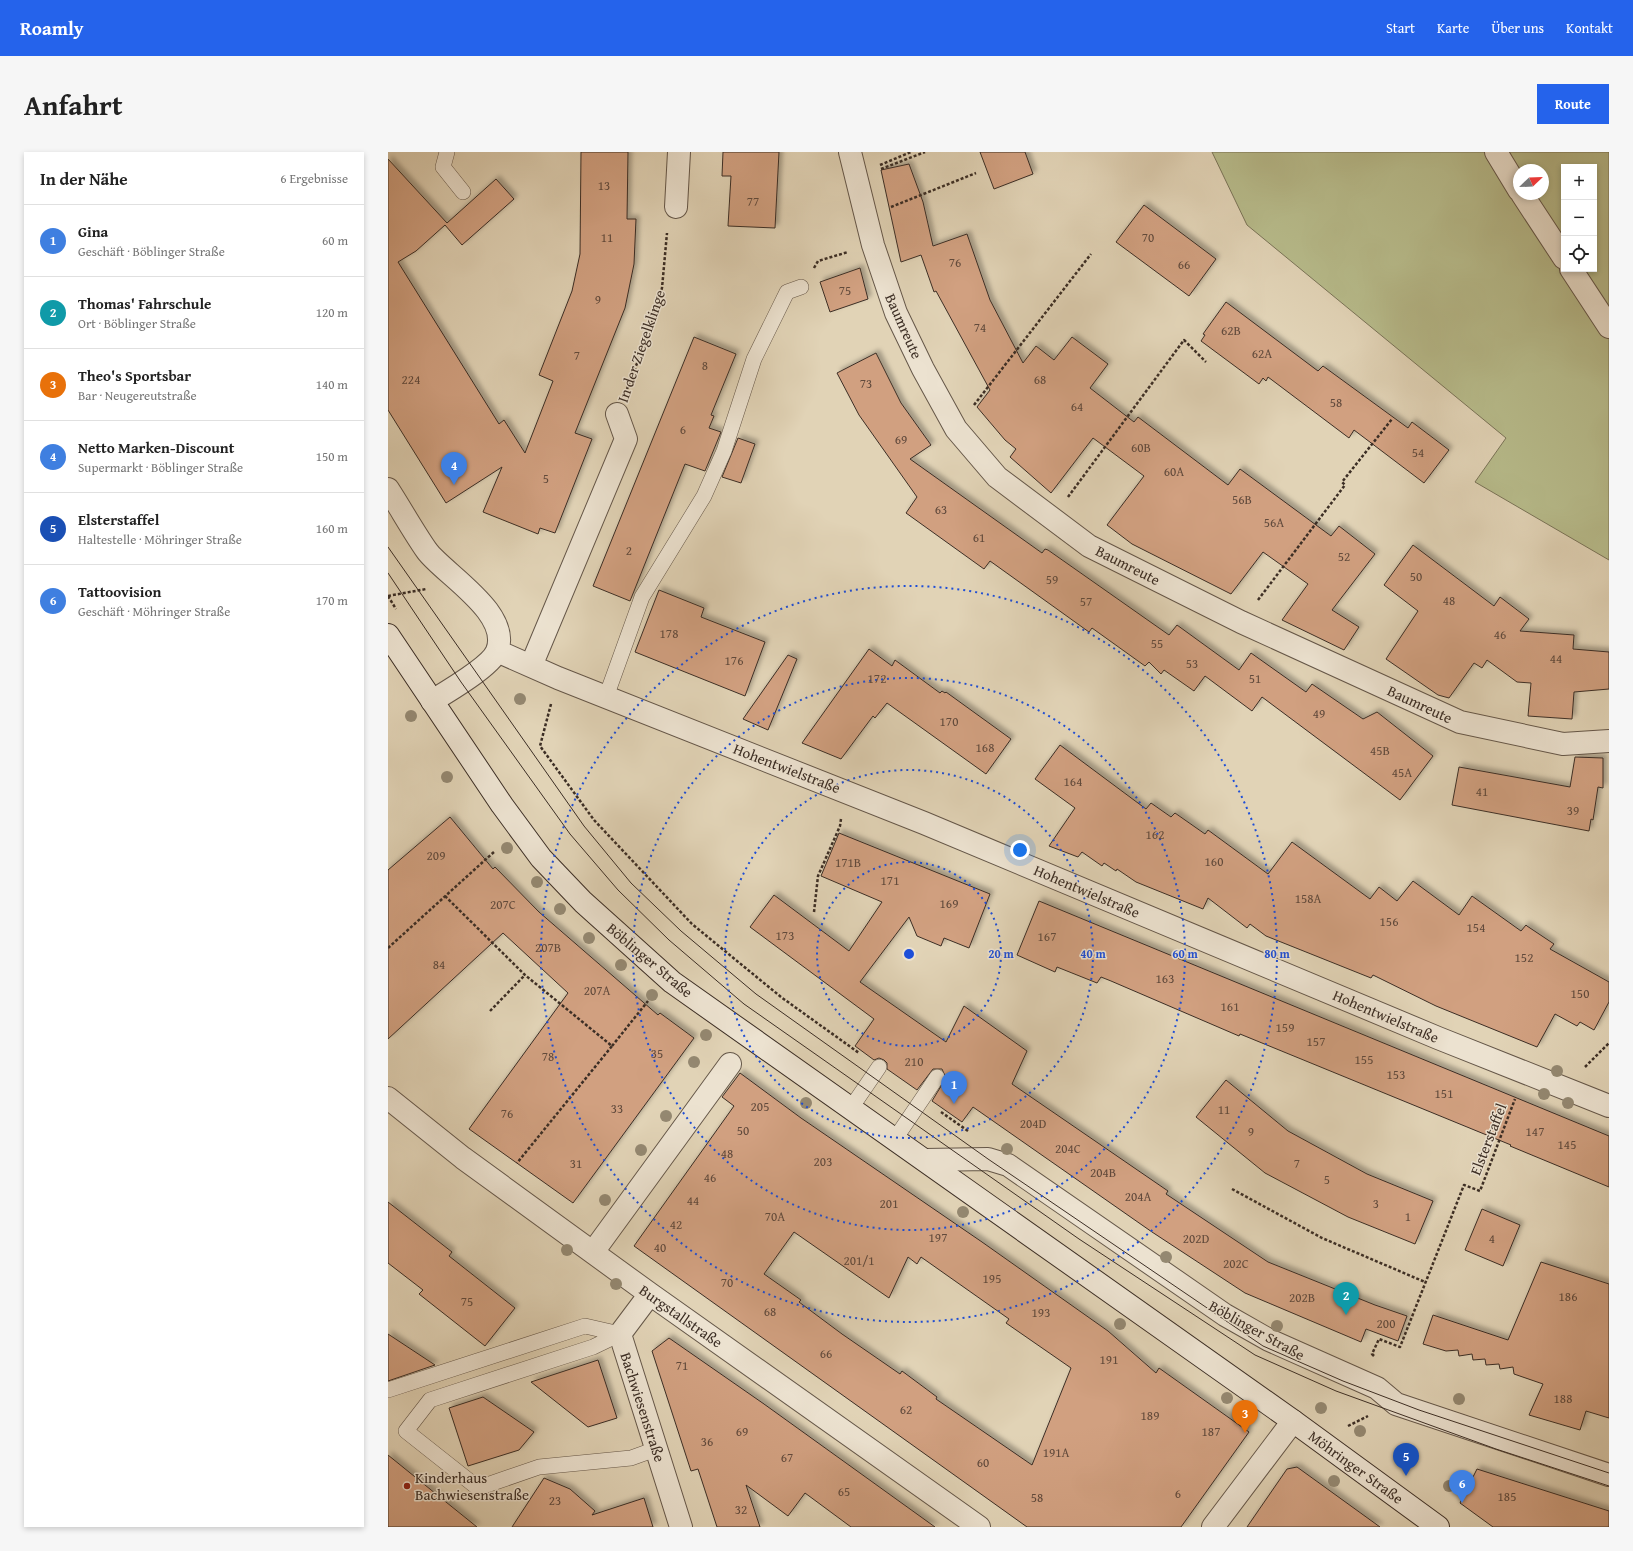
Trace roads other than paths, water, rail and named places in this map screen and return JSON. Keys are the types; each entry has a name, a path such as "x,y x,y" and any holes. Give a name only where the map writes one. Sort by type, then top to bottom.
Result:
{"street":[{"path":"676,206 680,152"},
{"name":"Baumreute","path":"850,152 865,217 896,313 923,369 956,429 997,477 1089,546 1241,622 1460,722 1563,744 1609,741"},
{"path":"1496,152 1513,180"},
{"path":"1526,200 1561,253"},
{"path":"1573,272 1609,327"},
{"name":"In der Ziegelklinge","path":"531,666 626,439 617,414"},
{"path":"388,489 428,552 472,591 492,619 498,632 497,651 488,662 432,701"},
{"name":"Böblinger Straße","path":"388,635 502,805 541,858 583,902 672,982 1293,1421"},
{"name":"Hohentwielstraße","path":"497,651 558,678 843,790 1430,1034 1609,1106"},
{"path":"593,1252 730,1064"},
{"name":"Burgstallstraße","path":"388,1098 445,1144 650,1294 979,1527"},
{"name":"Böblinger Straße","path":"925,1160 988,1159 1008,1165 1225,1315 1269,1340 1384,1392 1396,1404 1609,1475"},
{"name":"Bachwiesenstraße","path":"650,1294 620,1334 681,1527"},
{"path":"1213,1527 1293,1421"},
{"name":"Möhringer Straße","path":"1293,1421 1438,1527"}],"lane":[{"path":"447,152 443,167 464,192"},
{"path":"606,697 642,597 704,496 724,451 754,359 787,292 801,287"},
{"path":"851,1108 879,1067"},
{"path":"895,1139 937,1077"},
{"path":"388,1390 585,1326 620,1334"},
{"path":"620,1334 593,1347 430,1400 406,1431 478,1488 539,1467 631,1458 656,1449"}],"tram line":[{"path":"388,547 584,826 631,883 681,931 756,994 988,1159 1263,1346 1343,1381 1419,1410 1609,1473"},
{"path":"388,573 461,682 570,834 618,890 669,940 744,1004 1079,1239 1255,1355 1336,1391 1496,1449 1609,1486"}],"place":[{"name":"Netto Marken-Discount","path":"454,485"},
{"name":"Gina","path":"954,1104"},
{"name":"Thomas' Fahrschule","path":"1346,1315"},
{"name":"Theo's Sportsbar","path":"1245,1433"},
{"name":"Elsterstaffel","path":"1406,1476"},
{"name":"Kinderhaus Bachwiesenstraße","path":"407,1486"},
{"name":"Tattoovision","path":"1462,1503"}]}
